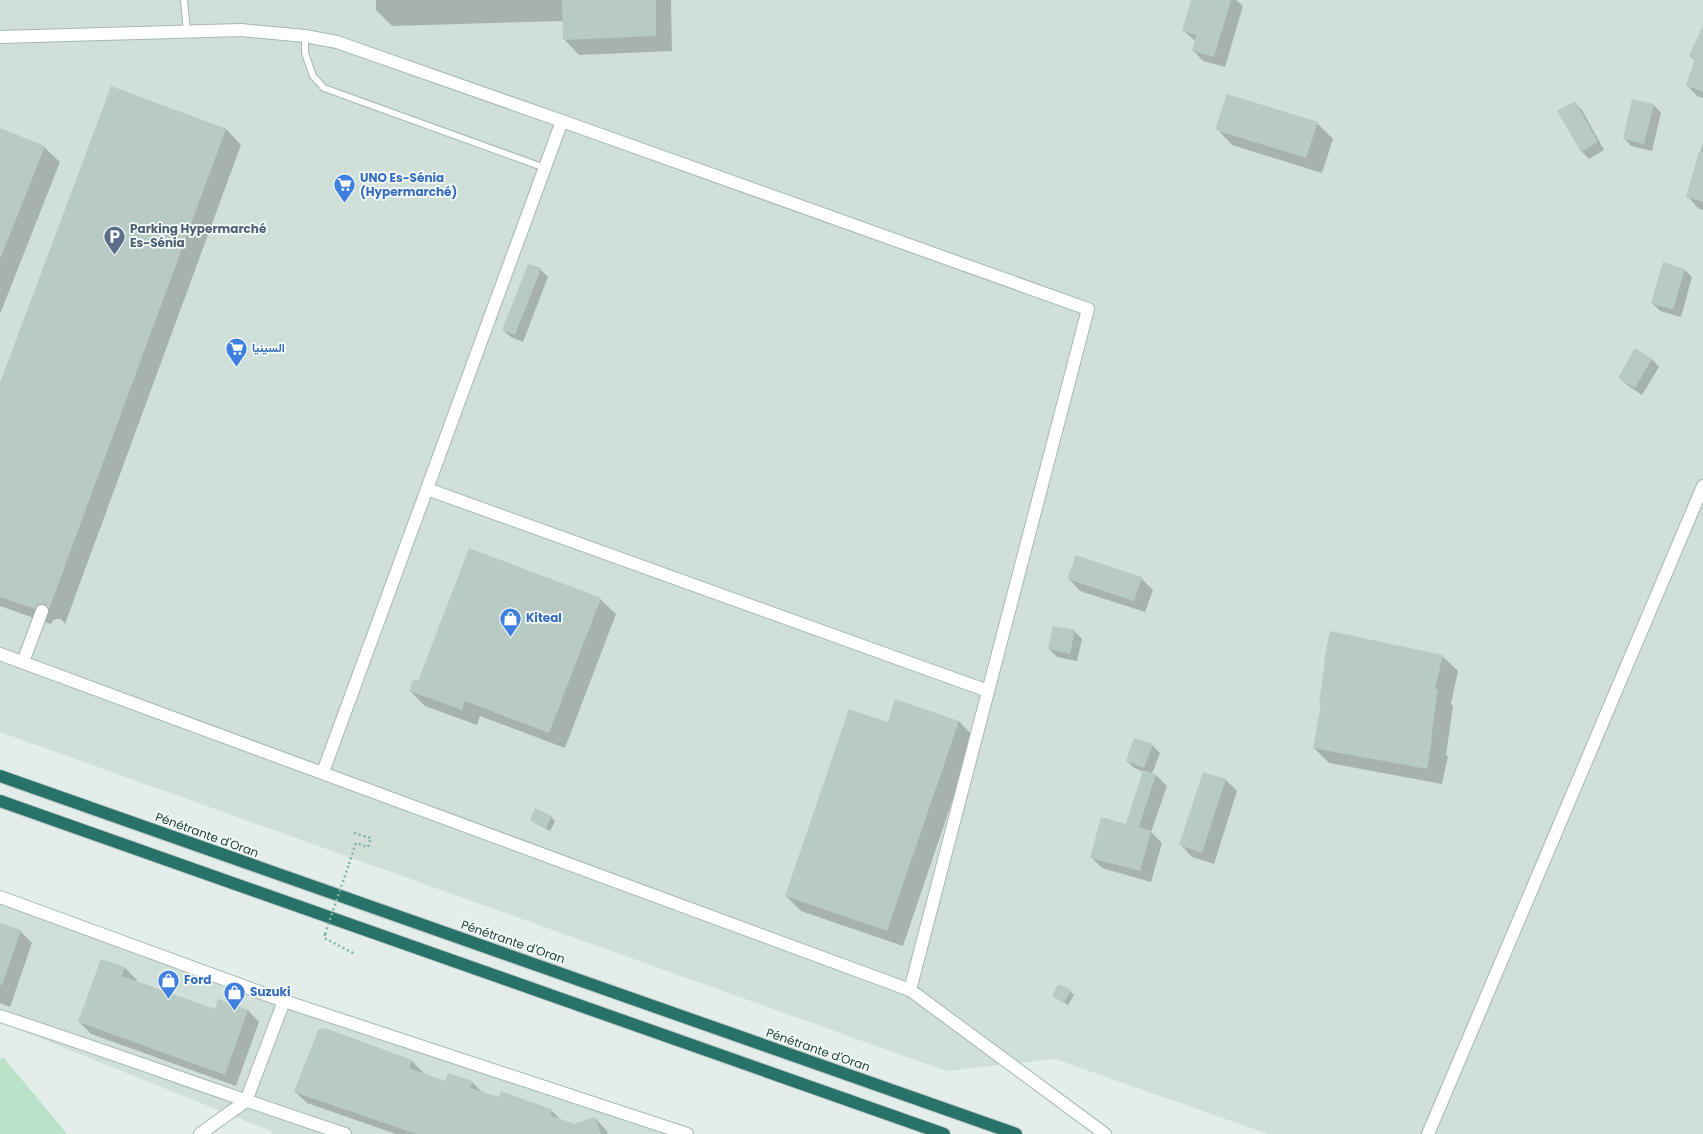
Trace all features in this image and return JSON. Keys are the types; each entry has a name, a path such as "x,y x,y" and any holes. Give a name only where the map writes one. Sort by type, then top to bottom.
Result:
{"highway":[{"name":"Pénétrante d'Oran","path":"0,776 1016,1134"},
{"path":"0,801 944,1134"}],"street":[{"path":"0,37 241,30 305,36 337,42 1088,309 910,990"},
{"path":"323,772 562,121"},
{"path":"1428,1134 1703,486"},
{"path":"427,489 988,691"},
{"path":"23,662 42,612"},
{"path":"0,654 910,990 1105,1134"},
{"path":"0,898 284,1000 687,1134"},
{"path":"200,1134 246,1101 284,1000"},
{"path":"0,1016 345,1134"}],"lane":[{"path":"184,0 187,32"},
{"path":"305,36 305,53 313,76 324,88 545,168"}],"path":[{"path":"351,832 370,838 368,847 356,843 324,938 355,954"}],"shaded area":[{"path":"0,0 1703,0 1703,1134 1268,1134 1055,1059 946,1071 0,732"},
{"path":"0,902 690,1134 270,1134 273,1132 0,1022"}],"green space":[{"path":"3,1057 67,1134 0,1134 0,1060"}],"building":[{"path":"562,0 656,0 656,36 563,40"},
{"path":"1191,0 1231,0 1214,57 1192,51 1196,35 1182,31"},
{"path":"1703,25 1703,92 1686,85 1695,59 1689,56"},
{"name":"Parking Hypermarché Es-Sénia","path":"111,86 226,129 49,609 45,604 41,604 35,609 0,597 0,383"},
{"path":"1227,94 1318,122 1306,158 1215,130"},
{"path":"1632,99 1654,104 1644,144 1623,139"},
{"path":"1575,101 1598,142 1581,152 1557,111"},
{"path":"0,128 45,146 1,257 0,257"},
{"path":"1699,152 1703,152 1703,202 1686,197"},
{"path":"1663,262 1685,269 1673,310 1651,303"},
{"path":"528,264 541,268 515,335 502,330"},
{"path":"1635,348 1652,359 1635,388 1618,378"},
{"name":"Kiteal","path":"469,548 601,598 549,733 465,701 462,710 409,691 413,679 418,681"},
{"path":"1076,555 1142,577 1134,601 1067,579"},
{"path":"1053,626 1075,630 1070,654 1048,649"},
{"path":"1330,631 1443,655 1435,689 1438,689 1427,769 1313,748 1321,703 1319,703 1324,660"},
{"path":"895,699 959,721 887,931 785,896 849,709 888,722"},
{"path":"1134,738 1153,744 1144,768 1126,761"},
{"path":"1143,770 1156,774 1139,827 1151,831 1140,871 1090,858 1101,817 1126,824"},
{"path":"1203,772 1226,779 1202,853 1179,845"},
{"path":"535,808 552,816 546,828 530,820"},
{"path":"0,923 21,930 2,985 0,985"},
{"path":"101,959 125,967 122,976 215,1009 218,999 248,1010 225,1075 78,1022"},
{"path":"1058,984 1071,990 1064,1003 1052,996"},
{"path":"325,1028 412,1060 409,1068 445,1081 448,1073 473,1081 470,1088 499,1097 501,1091 553,1110 550,1115 574,1124 595,1117 601,1134 416,1134 294,1092 318,1030"}],"place":[{"name":"UNO Es-Sénia (Hypermarché)","path":"345,204"},
{"name":"Parking Hypermarché Es-Sénia","path":"114,256"},
{"name":"السينيا","path":"236,368"},
{"name":"Kiteal","path":"510,638"},
{"name":"Ford","path":"169,1000"},
{"name":"Suzuki","path":"234,1012"}]}
